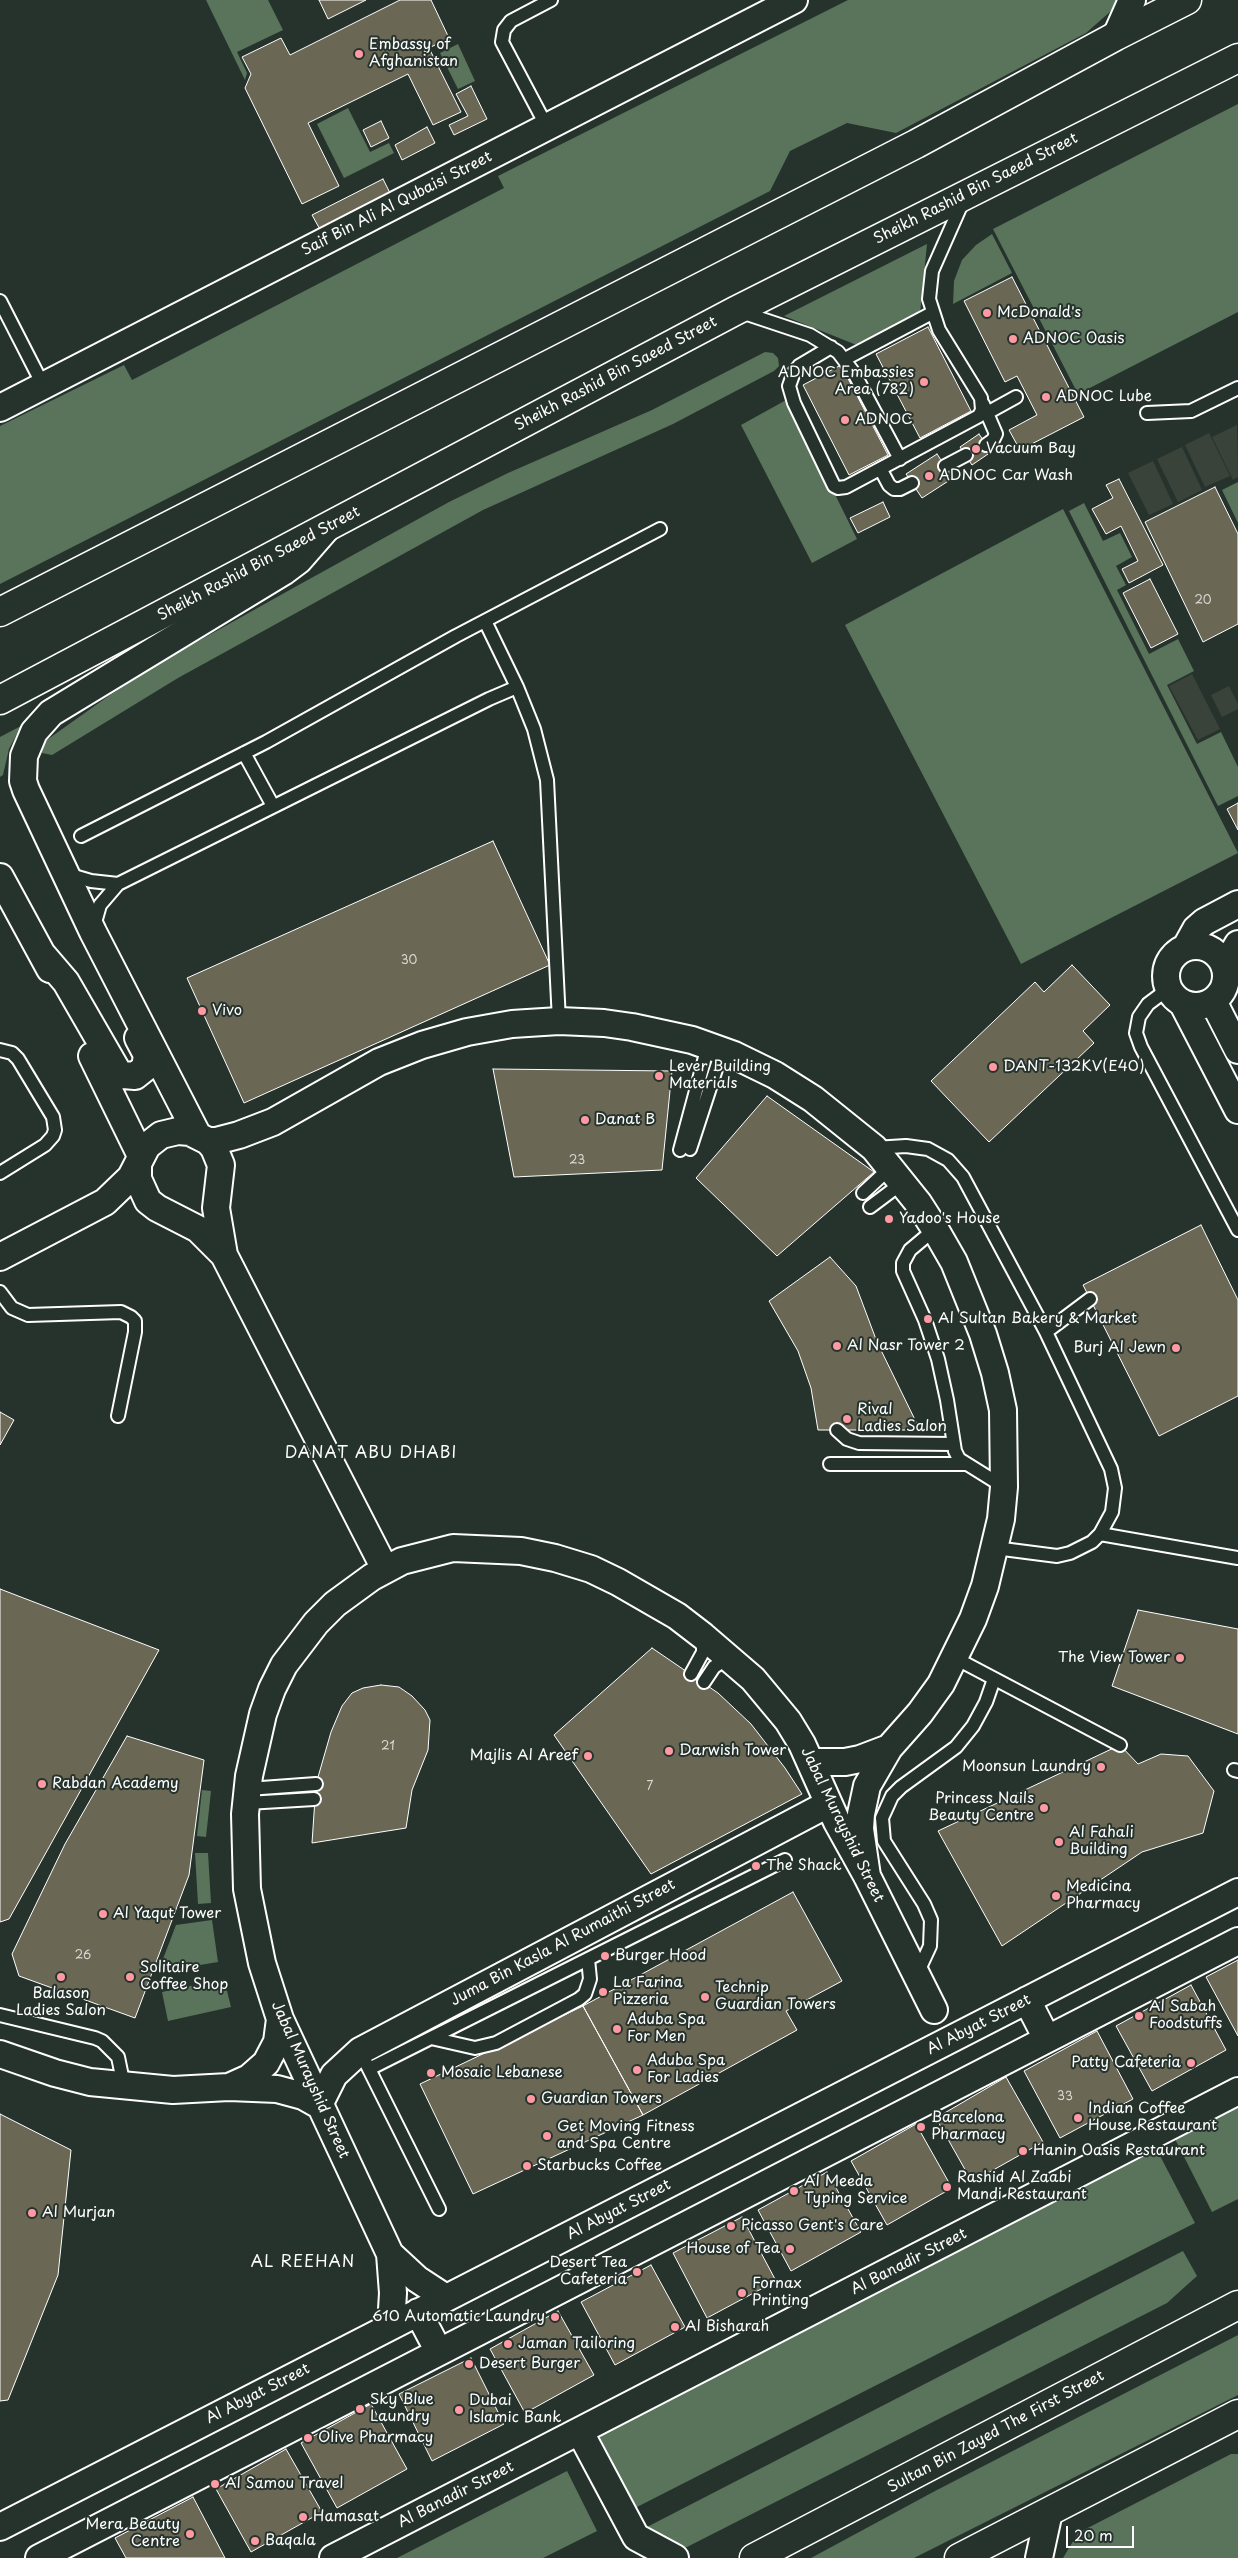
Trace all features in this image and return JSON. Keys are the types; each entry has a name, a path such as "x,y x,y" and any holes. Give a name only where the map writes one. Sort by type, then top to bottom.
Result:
{"main road":[{"path":"0,612 916,144 1116,36 1187,0"},
{"name":"Sheikh Rashid Bin Saeed Street","path":"0,700 735,311 966,193 1238,58"},
{"name":"Sultan Bin Zayed The First Street","path":"754,2558 1238,2305"},
{"path":"970,2556 1238,2414"}],"street":[{"name":"Saif Bin Ali Al Qubaisi Street","path":"0,408 794,0"},
{"path":"1116,36 1132,0"},
{"path":"326,528 299,560 283,572 61,707 41,722 28,744 23,781 93,932 202,1138 214,1148 221,1165 216,1208 224,1255 385,1569"},
{"path":"0,877 42,954 139,1162 138,1179 148,1201 157,1208 184,1220 198,1229 224,1255"},
{"path":"1186,947 1196,929 1204,922 1238,904"},
{"path":"42,954 66,982 118,1072 123,1075 136,1076 145,1068 147,1055 96,960 92,946 93,932"},
{"path":"1176,996 1203,1006 1213,1001 1225,986 1225,966 1238,944"},
{"path":"1225,966 1214,951 1196,945 1186,947 1177,952 1166,969 1176,996 1238,1110"},
{"path":"1213,1001 1238,1050"},
{"path":"0,1257 105,1202 124,1186 147,1146 162,1135 178,1131 202,1138 224,1140 252,1131 379,1062 422,1045 467,1032 512,1024 559,1021 604,1023 632,1027 692,1040 715,1048 775,1075 813,1099 889,1166 935,1229 970,1298 996,1373 1003,1410 1004,1487 995,1548 982,1594 955,1658 920,1714 889,1748 867,1786 860,1814 867,1876"},
{"name":"Jabal Murayshid Street","path":"391,2326 393,2293 390,2254 280,2019 262,1963 247,1889 245,1858 248,1796 263,1714 284,1665 305,1636 335,1604 385,1569 421,1554 453,1548 487,1548 554,1558 591,1569 618,1582 677,1616 703,1636 729,1657 771,1699 792,1729 811,1762 828,1804 867,1876 934,2010"},
{"path":"811,1762 845,1762 860,1759 889,1748"},
{"name":"Juma Bin Kasla Al Rumaithi Street","path":"319,2105 334,2075 365,2060 828,1804"},
{"name":"Al Abyat Street","path":"0,2527 1238,1892"},
{"path":"39,2558 1238,1941"},
{"path":"1027,2000 1047,2039"},
{"path":"922,2054 934,2010 956,2019 979,2025"},
{"path":"229,2087 249,2078 266,2063 277,2042 280,2019"},
{"path":"0,2054 55,2073 124,2086 173,2090 229,2087 277,2089 303,2096 319,2105"},
{"name":"Al Banadir Street","path":"333,2558 1238,2091"},
{"name":"Jabal Murayshid Street","path":"390,2254 417,2279 446,2298"},
{"path":"418,2312 440,2352"},
{"path":"580,2432 635,2548 675,2558"},
{"path":"1039,2558 1050,2512"}],"lane":[{"path":"546,127 502,42 504,30 511,20 551,0"},
{"path":"966,193 932,271 929,285 932,312 939,330 985,409 996,434 993,440 986,445"},
{"path":"0,301 43,386"},
{"path":"735,311 810,335 831,346 845,359 900,459"},
{"path":"845,359 932,312"},
{"path":"831,346 799,366 794,372 789,386 790,394 834,486 842,489 973,421 985,409 1016,397"},
{"path":"1147,413 1191,411 1238,388"},
{"path":"945,466 966,455"},
{"path":"881,470 889,485 894,489 900,489 912,483"},
{"path":"81,836 244,753 485,621 660,529"},
{"path":"485,621 517,687 534,729 547,780 559,1021"},
{"path":"93,932 100,905 118,884 489,698 517,687"},
{"path":"244,753 273,806"},
{"path":"64,873 91,881 118,884"},
{"path":"1176,996 1148,1004 1139,1017 1136,1033 1141,1047 1238,1230"},
{"path":"685,1150 715,1048"},
{"path":"0,1050 12,1053 18,1059 55,1123 54,1136 50,1141 0,1173"},
{"path":"863,1193 906,1146 928,1149 939,1154 956,1168 963,1177 1046,1332 1111,1469 1114,1500 1112,1512 1100,1534 1081,1549 1058,1556 995,1548"},
{"path":"870,1207 889,1166"},
{"path":"935,1229 910,1250 903,1263 903,1271 925,1320 938,1359 947,1400 953,1444 959,1459 1004,1487"},
{"path":"0,1292 12,1308 28,1315 121,1312 131,1317 134,1321 135,1332 118,1416"},
{"path":"1046,1332 1090,1299"},
{"path":"837,1430 846,1439 858,1443 953,1444"},
{"path":"830,1464 966,1464"},
{"path":"1100,1534 1238,1558"},
{"path":"691,1674 700,1660 703,1636"},
{"path":"704,1682 714,1667 729,1657"},
{"path":"955,1658 1120,1745"},
{"path":"916,1974 930,1946 931,1920 924,1904 884,1841 882,1818 892,1796 912,1778 956,1747 973,1726 986,1702 994,1679"},
{"path":"248,1796 316,1784"},
{"path":"248,1796 314,1799"},
{"path":"439,2209 365,2060 431,2038 785,1860"},
{"path":"431,2038 474,2048 496,2043 579,1999 584,1994 590,1979 588,1959"},
{"path":"0,2015 102,2041 118,2057 124,2086"}],"shaded area":[{"path":"1237,425 1238,477 1233,480 1212,437"},
{"path":"1209,433 1230,476 1205,487 1185,445"},
{"path":"1182,447 1202,490 1178,502 1157,459"},
{"path":"1153,461 1173,504 1149,515 1128,473"},
{"path":"1192,674 1220,729 1198,740 1169,686"},
{"path":"1229,686 1238,704 1238,709 1222,717 1211,695"}],"green space":[{"path":"206,0 268,0 283,30 237,52 247,73 245,80"},
{"path":"848,0 1119,0 1119,4 1086,33 896,133 847,123 790,151 770,191 0,584 0,426 124,365 132,380 504,188 498,176"},
{"path":"458,44 475,81 458,89 440,53"},
{"path":"1238,104 1238,312 1078,394 993,229"},
{"path":"348,108 370,152 389,143 394,153 344,178 317,124"},
{"path":"992,234 1012,273 953,304 954,281 962,260 976,245"},
{"path":"927,244 920,314 859,346 784,316"},
{"path":"765,352 773,353 778,358 779,366 774,371 673,424 483,510 178,678 52,755 42,753 41,745 44,742 110,695 161,662 295,587 449,502 508,473 652,410"},
{"path":"788,399 857,539 812,563 741,425"},
{"path":"1238,482 1238,523 1222,490"},
{"path":"1084,503 1103,541 1120,533 1132,557 1116,566 1126,585 1117,590 1149,654 1178,639 1194,671 1167,685 1197,744 1221,732 1238,767 1238,796 1218,806 1069,511"},
{"path":"1063,509 1238,853 1021,964 845,625"},
{"path":"21,726 9,749 3,775 0,777 0,737"},
{"path":"202,1790 211,1791 206,1837 197,1836"},
{"path":"195,1853 208,1853 211,1903 198,1904"},
{"path":"212,1920 218,1962 158,1972 176,1925"},
{"path":"224,1979 231,2007 168,2021 162,1992"},
{"path":"1238,2107 1238,2199 1212,2212 1175,2139"},
{"path":"1157,2150 1195,2223 635,2508 598,2434"},
{"path":"1183,2251 1197,2276 1167,2303 687,2547 672,2546 645,2528"},
{"path":"1238,2335 1238,2395 914,2558 811,2558 935,2491"},
{"path":"1231,2454 1238,2454 1238,2558 1063,2558 1078,2533"},
{"path":"567,2471 597,2531 543,2558 397,2558"}],"building":[{"path":"319,0 366,0 328,19"},
{"path":"400,0 431,0 449,38 429,48 461,112 433,125 408,74 308,123 339,186 302,204 245,88 251,74 242,57 281,38 290,55"},
{"path":"471,86 487,119 454,135 449,125 468,116 456,94"},
{"path":"381,121 389,138 371,147 363,130"},
{"path":"427,127 435,143 402,160 395,145"},
{"path":"383,179 392,197 322,233 312,215"},
{"name":"ADNOC Oasis","path":"1012,277 1084,417 1020,450 1009,430 1037,415 1017,376 1005,382 964,301"},
{"name":"ADNOC Embassies Area (782)","path":"928,327 971,411 920,438 876,354"},
{"name":"ADNOC","path":"841,365 888,455 849,475 803,385"},
{"name":"Vacuum Bay","path":"979,434 991,452 972,465 960,447"},
{"name":"ADNOC Car Wash","path":"937,454 953,478 922,498 906,474"},
{"path":"1119,479 1163,565 1129,583 1122,569 1138,561 1121,526 1106,534 1092,509 1113,498 1106,485"},
{"path":"1215,487 1238,534 1238,624 1203,642 1145,522"},
{"path":"883,502 890,517 858,533 850,518"},
{"path":"1150,579 1178,634 1151,648 1123,593"},
{"path":"1238,803 1238,830 1227,809"},
{"path":"493,841 550,965 244,1103 187,978"},
{"path":"1072,965 1110,1005 1083,1031 1094,1043 989,1142 931,1081 1035,982 1044,992"},
{"name":"Danat B","path":"493,1069 672,1071 662,1170 514,1177"},
{"path":"767,1096 874,1172 777,1256 696,1178"},
{"name":"Burj Al Jewn","path":"1201,1225 1238,1300 1238,1396 1159,1436 1083,1285"},
{"name":"Al Nasr Tower 2","path":"830,1257 856,1286 877,1342 920,1430 818,1430 811,1388 798,1351 769,1301"},
{"path":"0,1412 14,1420 0,1445"},
{"name":"Rabdan Academy","path":"0,1589 159,1650 9,1919 0,1922"},
{"name":"The View Tower","path":"1138,1610 1238,1629 1238,1734 1112,1686"},
{"name":"Darwish Tower","path":"652,1648 718,1693 751,1724 785,1768 802,1794 651,1874 554,1735"},
{"path":"381,1685 399,1687 412,1696 425,1710 430,1720 428,1750 412,1790 406,1828 312,1843 316,1784 331,1732 342,1706 352,1693 363,1688"},
{"name":"Al Yaqut Tower","path":"127,1736 204,1760 189,1875 135,2018 19,1976 12,1954 65,1844"},
{"name":"Al Fahali Building","path":"1120,1745 1138,1764 1161,1754 1188,1756 1214,1791 1203,1833 1142,1852 1002,1946 938,1831"},
{"name":"Technip Guardian Towers","path":"793,1892 842,1981 786,2011 797,2030 643,2115 583,2006"},
{"path":"1238,1960 1238,2036 1206,1977"},
{"path":"1191,1985 1226,2050 1152,2091 1116,2026"},
{"name":"Guardian Towers","path":"583,2006 643,2115 473,2194 420,2084"},
{"path":"1097,2031 1133,2099 1060,2138 1024,2071"},
{"path":"1006,2077 1043,2142 972,2182 936,2118"},
{"name":"Al Murjan","path":"0,2114 71,2150 58,2275 8,2400 0,2401"},
{"path":"916,2124 952,2188 887,2225 851,2161"},
{"path":"827,2172 861,2232 791,2271 758,2210"},
{"path":"742,2217 776,2281 707,2318 673,2253"},
{"path":"651,2265 685,2327 615,2365 581,2302"},
{"path":"558,2311 594,2375 525,2413 490,2349"},
{"path":"471,2358 504,2424 432,2461 399,2394"},
{"path":"371,2404 407,2469 337,2508 301,2443"},
{"path":"286,2449 322,2512 251,2552 216,2489"},
{"path":"193,2497 225,2558 126,2558 115,2538"}],"place":[{"name":"Embassy of Afghanistan","path":"359,54"},
{"name":"McDonald's","path":"987,313"},
{"name":"ADNOC Oasis","path":"1013,339"},
{"name":"ADNOC Embassies Area (782)","path":"924,382"},
{"name":"ADNOC Lube","path":"1046,397"},
{"name":"ADNOC","path":"845,420"},
{"name":"Vacuum Bay","path":"976,449"},
{"name":"ADNOC Car Wash","path":"929,476"},
{"name":"Vivo","path":"202,1011"},
{"name":"DANT-132KV(E40)","path":"993,1067"},
{"name":"Lever Building Materials","path":"659,1076"},
{"name":"Danat B","path":"585,1120"},
{"name":"Yadoo's House","path":"889,1219"},
{"name":"Al Sultan Bakery & Market","path":"928,1319"},
{"name":"Al Nasr Tower 2","path":"837,1346"},
{"name":"Burj Al Jewn","path":"1176,1348"},
{"name":"Rival Ladies Salon","path":"847,1419"},
{"name":"The View Tower","path":"1180,1658"},
{"name":"Darwish Tower","path":"669,1751"},
{"name":"Majlis Al Areef","path":"588,1756"},
{"name":"Moonsun Laundry","path":"1101,1767"},
{"name":"Rabdan Academy","path":"42,1784"},
{"name":"Princess Nails Beauty Centre","path":"1044,1808"},
{"name":"Al Fahali Building","path":"1059,1842"},
{"name":"The Shack","path":"756,1866"},
{"name":"Medicina Pharmacy","path":"1056,1896"},
{"name":"Al Yaqut Tower","path":"103,1914"},
{"name":"Burger Hood","path":"605,1956"},
{"name":"Balason Ladies Salon","path":"61,1977"},
{"name":"Solitaire Coffee Shop","path":"130,1977"},
{"name":"La Farina Pizzeria","path":"603,1992"},
{"name":"Technip Guardian Towers","path":"705,1997"},
{"name":"Al Sabah Foodstuffs","path":"1139,2016"},
{"name":"Aduba Spa For Men","path":"617,2029"},
{"name":"Patty Cafeteria","path":"1191,2063"},
{"name":"Aduba Spa For Ladies","path":"637,2070"},
{"name":"Mosaic Lebanese","path":"431,2073"},
{"name":"Guardian Towers","path":"531,2099"},
{"name":"Indian Coffee House Restaurant","path":"1078,2118"},
{"name":"Barcelona Pharmacy","path":"921,2127"},
{"name":"Get Moving Fitness and Spa Centre","path":"547,2136"},
{"name":"Hanin Oasis Restaurant","path":"1023,2151"},
{"name":"Starbucks Coffee","path":"527,2166"},
{"name":"Rashid Al Zaabi Mandi Restaurant","path":"947,2187"},
{"name":"Al Meeda Typing Service","path":"794,2191"},
{"name":"Al Murjan","path":"32,2213"},
{"name":"Picasso Gent's Care","path":"731,2226"},
{"name":"House of Tea","path":"790,2249"},
{"name":"Desert Tea Cafeteria","path":"637,2272"},
{"name":"Fornax Printing","path":"742,2293"},
{"name":"610 Automatic Laundry","path":"555,2317"},
{"name":"Al Bisharah","path":"675,2327"},
{"name":"Jaman Tailoring","path":"508,2344"},
{"name":"Desert Burger","path":"469,2364"},
{"name":"Sky Blue Laundry","path":"360,2409"},
{"name":"Dubai Islamic Bank","path":"459,2410"},
{"name":"Olive Pharmacy","path":"308,2438"},
{"name":"Al Samou Travel","path":"215,2484"},
{"name":"Hamasat","path":"303,2517"},
{"name":"Mera Beauty Centre","path":"190,2534"},
{"name":"Baqala","path":"255,2541"}],"district":[{"name":"DANAT ABU DHABI","path":"371,1454"},
{"name":"AL REEHAN","path":"303,2263"}]}
